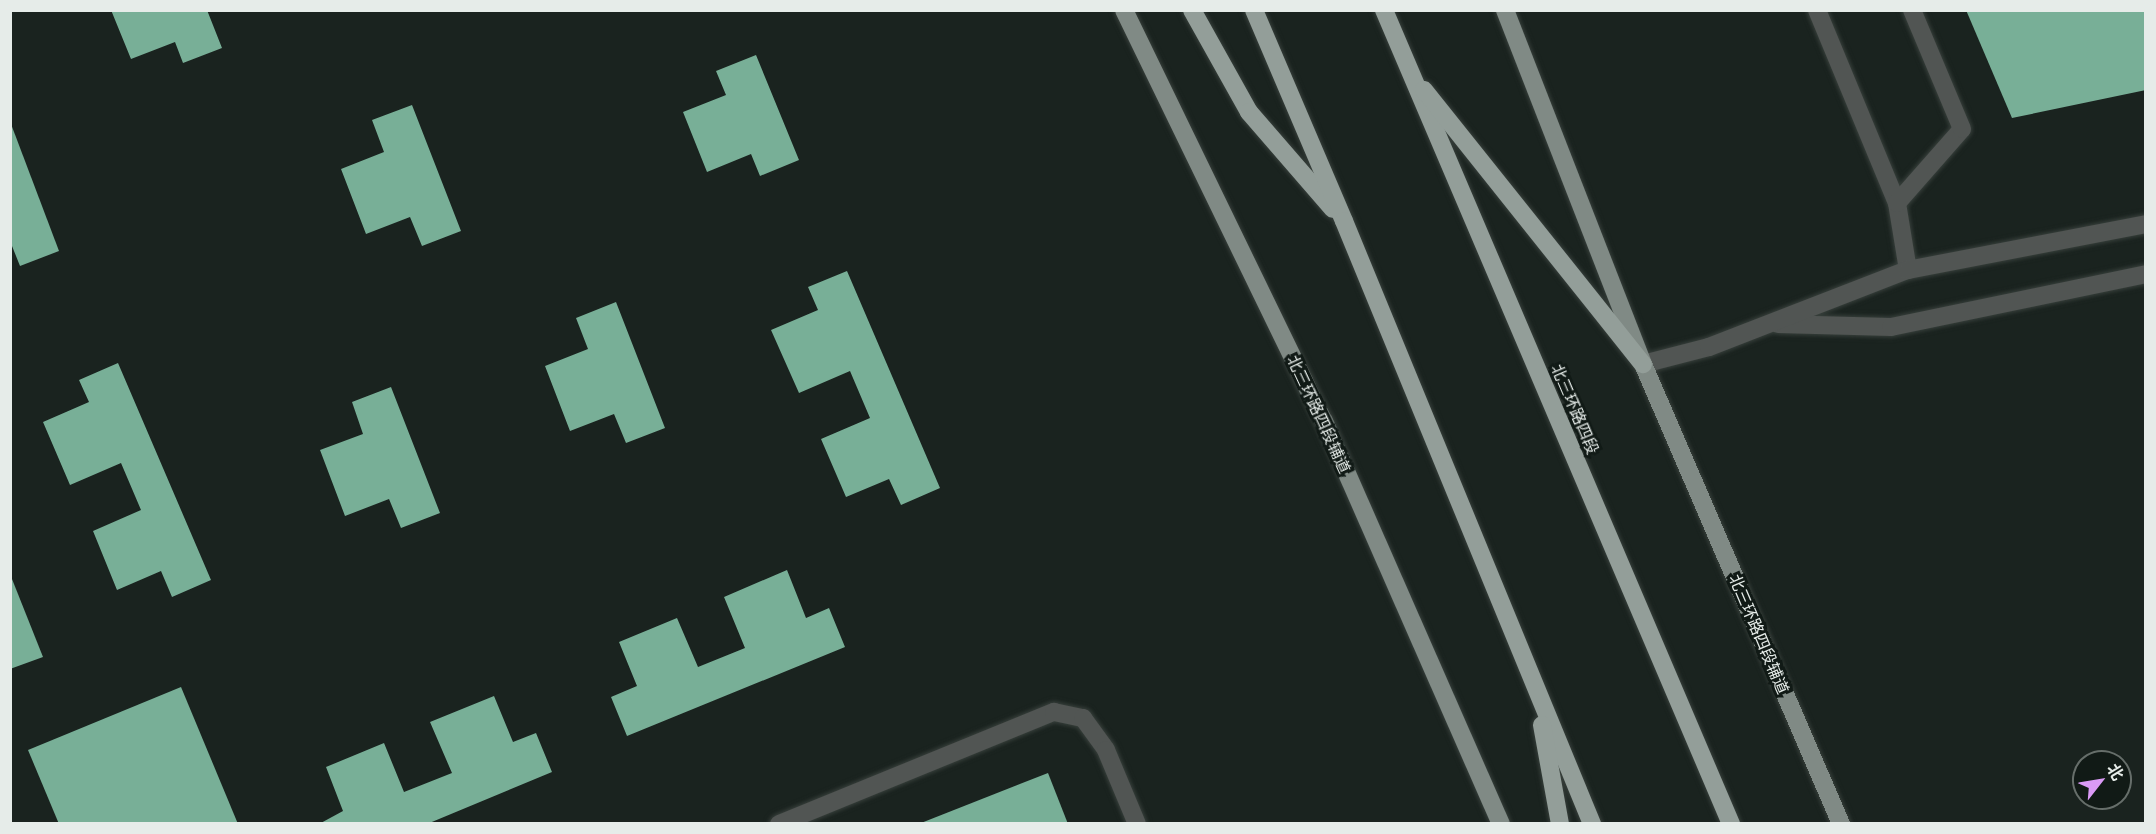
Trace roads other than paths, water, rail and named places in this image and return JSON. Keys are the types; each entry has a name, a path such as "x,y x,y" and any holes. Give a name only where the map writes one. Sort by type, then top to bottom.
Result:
{"highway":[{"path":"1192,10 1249,112 1344,221"},
{"path":"1254,10 1344,221 1535,691 1592,824"},
{"name":"北三环路四段","path":"1384,10 1731,824"},
{"path":"1395,10 1410,71 1643,364"},
{"path":"1535,691 1560,824"}],"main road":[{"name":"北三环路四段辅道","path":"1124,10 1324,421 1502,824"},
{"name":"北三环路四段辅道","path":"1505,10 1643,364 1841,824"}],"street":[{"path":"1817,10 1897,203 1908,270"},
{"path":"1897,203 1962,129 1911,10"},
{"path":"1643,364 1709,347 1908,270 2145,224"},
{"path":"1770,323 1891,327 2145,273"},
{"path":"779,824 1054,712 1083,718 1106,750 1137,824"}]}
